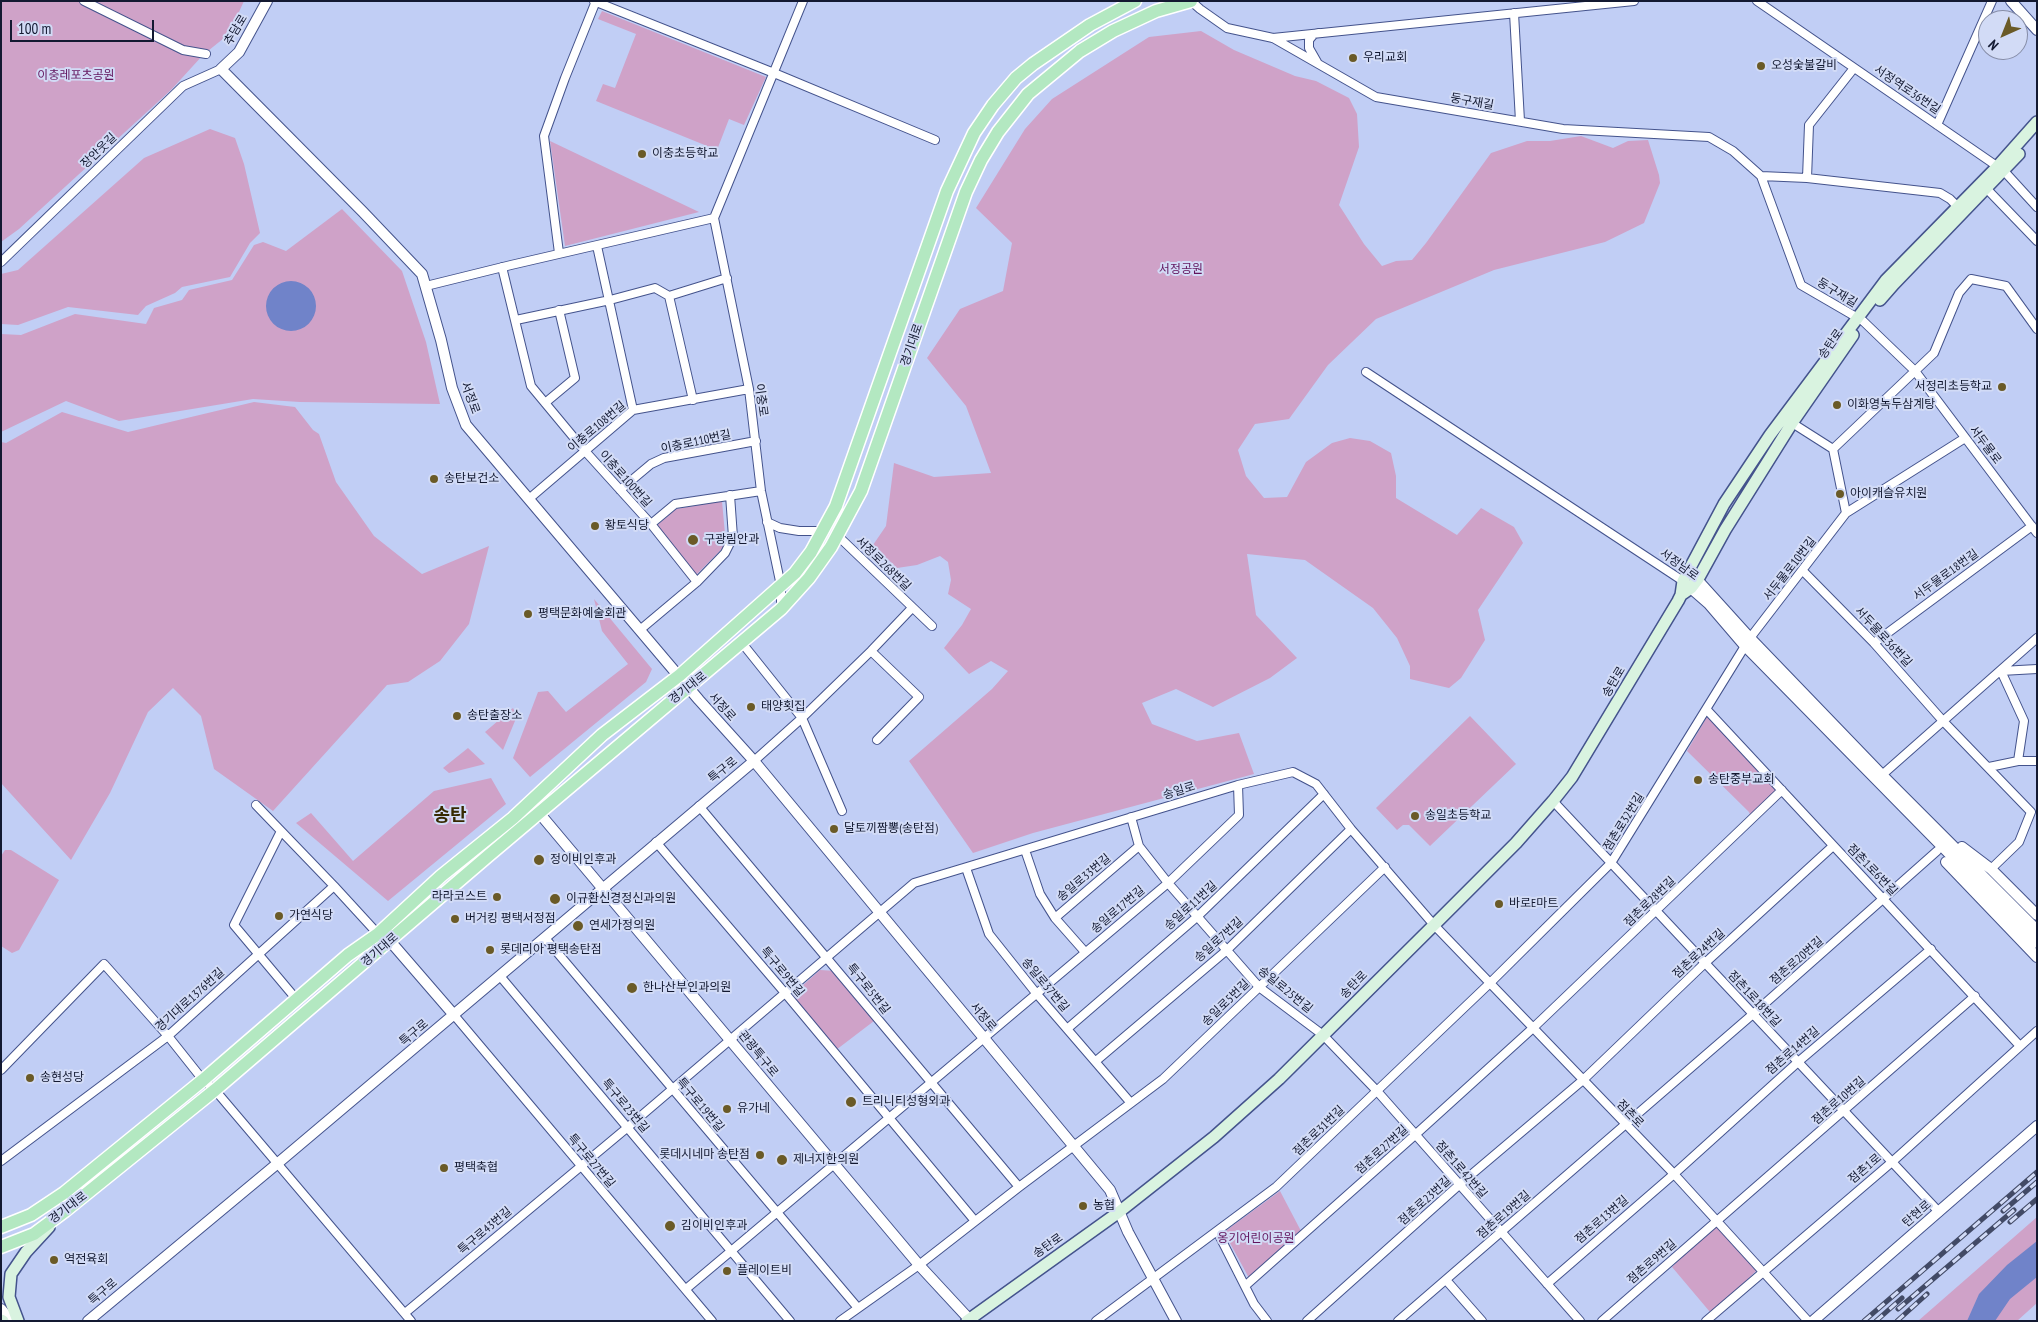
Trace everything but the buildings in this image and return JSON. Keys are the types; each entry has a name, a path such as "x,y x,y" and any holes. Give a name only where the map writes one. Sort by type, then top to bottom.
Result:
{"main road":[{"name":"경기대로","path":"1,1226 31,1215 64,1193 203,1080 348,955 378,934 441,876 530,802 602,735 680,675 795,573 836,506 947,191 974,133 993,105 1016,78 1052,49 1121,5 1135,1"},
{"name":"경기대로","path":"1,1247 34,1234 52,1221 216,1090 781,609 809,578 838,536 861,492 966,192 981,160 998,132 1028,94 1080,51 1113,31 1156,11 1191,1"},
{"name":"송탄로","path":"2000,169 2037,122"},
{"name":"송탄로","path":"1860,319 2000,169 2037,133"},
{"name":"송탄로","path":"969,1320 1119,1212 1214,1137 1279,1079 1516,842 1553,801 1572,777 1688,583 1724,504 1770,435 1788,420 1886,280 1958,207 1984,186"},
{"path":"18,1321 9,1297 11,1274 26,1252 50,1226 52,1221"}],"street":[{"path":"84,1 183,50 206,54"},
{"name":"추담로","path":"221,69 239,52 267,1"},
{"path":"426,286 714,218 803,1"},
{"name":"둥구재길","path":"1191,1 1227,28 1273,38 1376,97 1562,129 1709,137 1733,151 1762,176 1801,285 1860,319"},
{"path":"1273,38 1634,1"},
{"name":"서정역로36번길","path":"1757,1 2000,169 2037,207"},
{"path":"1937,125 1992,1"},
{"path":"2011,1 2035,26"},
{"path":"559,254 544,136 595,2 774,73 935,140"},
{"path":"1514,13 1520,121"},
{"path":"1318,64 1309,48 1309,40 1314,34 1328,31"},
{"path":"1807,178 1809,125 1854,68"},
{"name":"장안웃길","path":"1,262 183,86 221,69"},
{"name":"서정로","path":"221,69 422,274 452,388 466,425 530,498 689,688 754,761 1110,1190 1152,1280 1176,1321"},
{"path":"1762,176 1807,178 1940,193 1958,207"},
{"path":"1984,186 2037,241"},
{"name":"이충로","path":"714,218 749,389 761,491 781,586 781,609"},
{"path":"597,246 633,410"},
{"name":"이충로100번길","path":"502,267 531,386 585,451 651,524 697,582"},
{"path":"516,320 610,300 655,288 669,296 727,278"},
{"path":"1833,450 1934,353 1959,293 1971,278 2006,286 2037,329"},
{"path":"669,296 693,400"},
{"path":"545,403 575,378 559,310"},
{"name":"서두물로","path":"1860,319 1915,371 2034,529"},
{"name":"서정남로","path":"1366,372 1688,583 1882,775 1933,833"},
{"name":"이충로108번길","path":"530,498 633,410 749,389"},
{"path":"1788,420 1833,450 1846,513"},
{"name":"서두물로10번길","path":"1748,642 1846,513 1965,438"},
{"name":"이충로110번길","path":"620,490 651,464 664,458 756,441"},
{"name":"이충로100번길","path":"651,524 675,504 761,491"},
{"path":"641,629 697,582 725,553 733,537 730,495"},
{"path":"767,522 780,528 799,531 822,531"},
{"name":"서두물로18번길","path":"1874,642 2034,529"},
{"name":"서정로268번길","path":"754,761 802,718 912,608 838,536"},
{"name":"서두물로36번길","path":"1803,571 1874,642 1944,721 2034,810"},
{"path":"912,608 932,626"},
{"path":"1882,775 2037,638"},
{"name":"서정남로","path":"1748,642 1933,833"},
{"name":"점촌로32번길","path":"1490,983 1611,863 1708,710 1748,642"},
{"path":"742,643 802,718 842,811"},
{"path":"871,651 919,697 877,740"},
{"path":"2001,671 2037,669"},
{"path":"2001,671 2024,721 2018,761"},
{"name":"점촌1로6번길","path":"1708,710 2020,1046"},
{"name":"특구로","path":"88,1321 754,761"},
{"path":"1989,767 2018,761 2037,761"},
{"name":"송일로","path":"730,1039 881,913 914,883 1238,785 1293,772 1316,784 1351,829 1434,925"},
{"name":"송일로17번길","path":"930,1084 1168,883 1239,815 1238,785"},
{"name":"점촌로28번길","path":"1533,1028 1782,790"},
{"name":"송일로11번길","path":"1067,1029 1198,916 1324,794"},
{"name":"점촌1로18번길","path":"1553,801 1939,1212"},
{"name":"관광특구로","path":"530,802 919,1266 969,1320"},
{"path":"256,805 378,934"},
{"name":"특구로5번길","path":"699,806 1018,1187"},
{"path":"1991,869 2019,842 2034,810"},
{"name":"송일로25번길","path":"1131,817 1139,846 1168,883 1259,987 1323,1035"},
{"name":"송일로7번길","path":"1096,1061 1227,950 1351,829"},
{"path":"281,831 234,925 297,1000"},
{"path":"1933,833 1937,851 2037,958"},
{"path":"1933,833 1991,869 2037,915"},
{"path":"1933,833 2037,930"},
{"path":"1933,833 2037,943"},
{"name":"특구로9번길","path":"656,842 785,992 975,1221"},
{"name":"송일로33번길","path":"1025,850 1040,894 1055,918 1139,846"},
{"name":"점촌로24번길","path":"1582,1080 1705,963 1834,846"},
{"name":"점촌로20번길","path":"1625,1125 1885,899 1937,851"},
{"name":"송일로5번길","path":"1075,1146 1130,1102 1163,1079 1385,867"},
{"name":"송일로37번길","path":"966,868 989,934 1036,993 1130,1102"},
{"name":"경기대로1376번길","path":"1,1161 168,1036 334,886"},
{"path":"1055,918 1085,952"},
{"name":"점촌로","path":"1434,925 1674,1174 1808,1321"},
{"name":"특구로19번길","path":"545,938 858,1308"},
{"path":"390,941 454,1015"},
{"name":"점촌로14번길","path":"1674,1174 1798,1062 1931,949"},
{"path":"1,1070 104,964 168,1036 203,1080 216,1090 411,1321"},
{"name":"특구로23번길","path":"500,976 790,1321"},
{"name":"점촌로31번길","path":"1096,1321 1276,1187 1490,983"},
{"name":"점촌로10번길","path":"1716,1221 1975,996"},
{"name":"특구로27번길","path":"454,1015 712,1321"},
{"name":"점촌로27번길","path":"1245,1286 1416,1135 1533,1028"},
{"name":"점촌1로","path":"1706,1321 1892,1162 2037,1031"},
{"name":"점촌1로42번길","path":"1323,1035 1377,1091 1580,1321"},
{"name":"특구로43번길","path":"405,1313 628,1127 730,1039"},
{"name":"점촌로23번길","path":"1306,1321 1459,1185 1582,1080"},
{"path":"686,1289 930,1084"},
{"name":"점촌로19번길","path":"1398,1321 1625,1125"},
{"name":"탄현로","path":"1813,1321 2037,1126"},
{"path":"840,1321 919,1266 1018,1187 1075,1146"},
{"name":"점촌로13번길","path":"1547,1284 1674,1174"},
{"name":"점촌로9번길","path":"1602,1321 1716,1221"},
{"path":"1217,1231 1254,1304 1267,1321"},
{"path":"1446,1280 1482,1321"},
{"path":"1,1309 11,1321"}],"green space":[{"name":"이충레포츠공원","path":"1,1 244,1 229,34 203,55 171,90 19,229 1,242"},
{"path":"602,11 766,77 744,125 729,119 717,150 596,101 603,84 615,88 636,34 598,19"},
{"name":"서정공원","path":"1201,31 1234,50 1295,76 1316,81 1349,98 1357,114 1359,147 1339,205 1364,244 1382,266 1396,261 1412,260 1491,153 1527,141 1550,141 1581,136 1613,148 1628,141 1648,140 1660,183 1644,223 1605,242 1494,270 1376,319 1328,365 1289,419 1255,424 1238,450 1246,476 1264,498 1287,497 1306,462 1332,443 1350,438 1370,441 1391,453 1396,476 1396,498 1457,535 1481,508 1514,527 1523,543 1478,610 1485,640 1461,678 1449,688 1410,679 1410,666 1397,638 1373,608 1305,560 1247,554 1256,615 1297,658 1270,678 1213,707 1176,689 1142,703 1152,724 1197,741 1239,733 1254,774 1033,833 973,853 909,761 992,689 1008,671 991,661 969,674 944,648 962,625 971,609 948,594 951,580 948,562 940,556 917,565 897,568 873,545 886,526 894,463 934,477 991,473 966,406 927,358 960,309 1003,291 1012,243 976,208 1025,129 1052,99 1149,37"},
{"path":"210,129 235,138 244,164 260,233 250,243 230,277 182,287 175,293 146,306 138,315 68,307 18,325 1,324 1,274 18,270 144,158"},
{"path":"550,141 699,212 565,246"},
{"path":"342,209 402,271 426,342 440,404 300,402 253,399 119,421 66,401 1,432 1,334 21,335 75,314 146,324 154,308 182,300 189,290 232,280 254,245 263,242 286,251"},
{"path":"254,402 295,407 313,430 319,434 336,482 374,536 422,574 489,546 469,624 440,661 408,682 387,685 273,811 214,769 201,716 173,688 148,712 110,793 71,860 1,783 1,442 6,443 62,412 128,432"},
{"path":"722,501 726,545 695,576 655,527 676,509"},
{"path":"594,599 652,669 646,682 530,777 513,758 538,692 548,691 566,712 628,664 602,631"},
{"path":"513,708 517,716 503,750 485,732"},
{"path":"1708,715 1777,790 1751,817 1749,812 1687,751"},
{"path":"1470,716 1516,764 1430,846 1409,825 1403,825 1397,830 1376,808"},
{"path":"468,748 485,764 449,773 443,768"},
{"path":"491,778 506,804 388,901 296,823 311,813 353,861 434,791"},
{"path":"5,850 11,850 59,880 19,950 12,953 1,946 1,856"},
{"path":"820,970 836,971 874,1021 836,1050 792,995"},
{"name":"옹기어린이공원","path":"1280,1191 1301,1231 1249,1278 1224,1232"},
{"path":"2037,1217 2037,1303 2017,1321 1918,1321"},
{"path":"1716,1221 1759,1268 1732,1295 1710,1312 1672,1267"}],"water":[{"path":"286,281 296,281 309,288 316,301 316,311 309,324 296,331 286,331 277,327 270,320 266,311 266,301 270,292 277,285"},
{"path":"2037,1241 2037,1277 2010,1299 1995,1321 1967,1321 1979,1294 2007,1265"}],"railway":[{"path":"1864,1321 2037,1172"},
{"path":"2003,1211 2037,1182"},
{"path":"2010,1222 2037,1199"},
{"path":"1898,1309 2014,1210"},
{"path":"1897,1321 1927,1294"},
{"path":"1876,1321 1902,1298"}],"place":[{"name":"우리교회","path":"1353,58"},
{"name":"오성숯불갈비","path":"1761,66"},
{"name":"이충초등학교","path":"642,154"},
{"name":"서정리초등학교","path":"2002,387"},
{"name":"이화영녹두삼계탕","path":"1837,405"},
{"name":"송탄보건소","path":"434,479"},
{"name":"아이캐슬유치원","path":"1840,494"},
{"name":"황토식당","path":"595,526"},
{"name":"구광림안과","path":"693,540"},
{"name":"평택문화예술회관","path":"528,614"},
{"name":"태양횟집","path":"751,707"},
{"name":"송탄출장소","path":"457,716"},
{"name":"송탄중부교회","path":"1698,780"},
{"name":"송일초등학교","path":"1415,816"},
{"name":"달토끼짬뽕(송탄점)","path":"834,829"},
{"name":"정이비인후과","path":"539,860"},
{"name":"라라코스트","path":"497,897"},
{"name":"이규환신경정신과의원","path":"555,899"},
{"name":"바로E마트","path":"1499,904"},
{"name":"가연식당","path":"279,916"},
{"name":"버거킹 평택서정점","path":"455,919"},
{"name":"연세가정의원","path":"578,926"},
{"name":"롯데리아 평택송탄점","path":"490,950"},
{"name":"한나산부인과의원","path":"632,988"},
{"name":"송현성당","path":"30,1078"},
{"name":"트리니티성형외과","path":"851,1102"},
{"name":"유가네","path":"727,1109"},
{"name":"롯데시네마 송탄점","path":"760,1155"},
{"name":"제너지한의원","path":"782,1160"},
{"name":"평택축협","path":"444,1168"},
{"name":"농협","path":"1083,1206"},
{"name":"김이비인후과","path":"670,1226"},
{"name":"역전육회","path":"54,1260"},
{"name":"플레이트비","path":"727,1271"}],"district":[{"name":"송탄","path":"450,816"}]}
